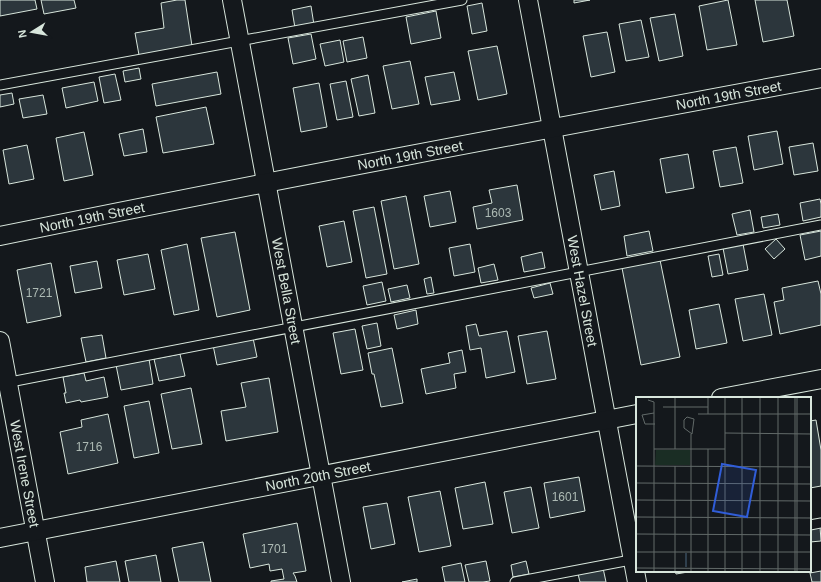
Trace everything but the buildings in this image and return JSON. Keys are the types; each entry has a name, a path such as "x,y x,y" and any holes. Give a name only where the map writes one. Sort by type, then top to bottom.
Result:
{"street":[{"name":"West Bella Street","path":"232,0 341,582"},
{"name":"West Hazel Street","path":"528,0 606,420 635,559 636,570"},
{"name":"North 19th Street","path":"0,236 266,183 821,78"},
{"name":"West Irene Street","path":"0,341 4,383 36,532 45,582"},
{"path":"726,397 821,379"},
{"name":"North 20th Street","path":"0,538 636,414"},
{"name":"West Hazel Street","path":"636,572 637,582"}],"lane":[{"path":"0,86 462,0"},
{"path":"4,383 821,225"},
{"path":"811,525 821,523"},
{"path":"515,582 635,559"}]}
